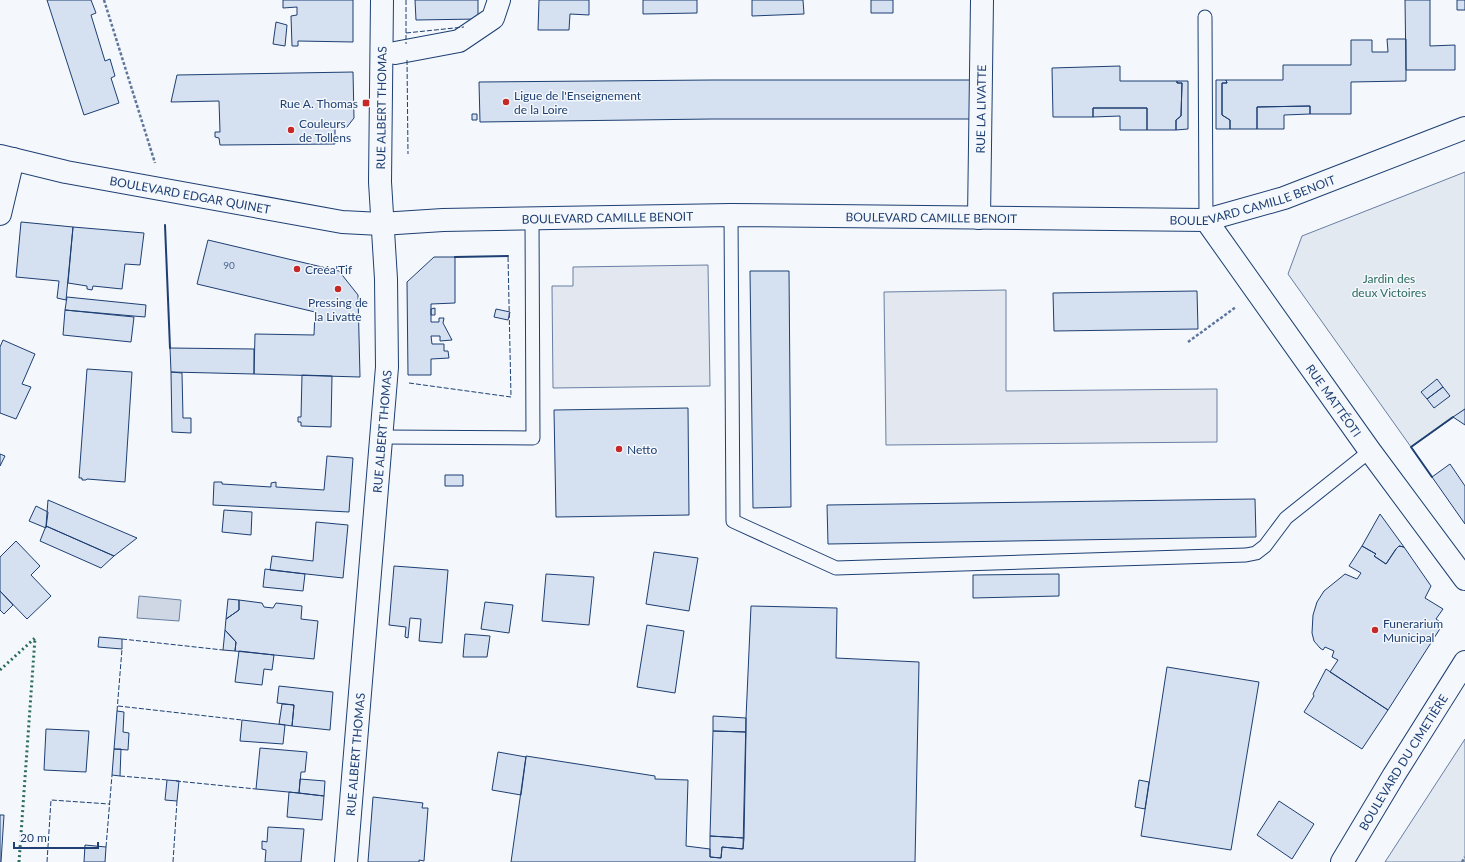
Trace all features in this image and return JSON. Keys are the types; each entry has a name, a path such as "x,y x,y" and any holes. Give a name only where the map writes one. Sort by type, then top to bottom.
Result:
{"street":[{"name":"RUE ALBERT THOMAS","path":"346,862 387,367 386,279 381,224 380,174 382,0"},
{"path":"395,53 459,41 492,18 499,0"},
{"name":"RUE LA LIVATTE","path":"979,218 982,0"},
{"name":"BOULEVARD CAMILLE BENOIT","path":"381,224 443,220 731,215 1206,220 1284,198 1465,128"},
{"name":"BOULEVARD EDGAR QUINET","path":"7,158 66,172 342,222 381,224"},
{"path":"0,214 7,158"},
{"name":"RUE MATTÉOTI","path":"1206,220 1370,451 1465,579"},
{"name":"BOULEVARD DU CIMETIÈRE","path":"1342,862 1394,775 1465,662"}],"lane":[{"path":"1205,17 1206,220"},
{"path":"731,215 733,521 836,568 1238,555 1256,553 1265,546 1286,518 1298,507 1370,451"},
{"path":"381,437 533,438 532,219"}],"path":[{"path":"104,0 164,190"},
{"path":"1188,342 1258,292"},
{"path":"1462,862 1465,857"}],"green space":[{"name":"Jardin des deux Victoires","path":"1465,172 1465,409 1411,447 1288,274 1302,236"},
{"path":"1465,739 1465,862 1385,862"}],"shaded area":[{"path":"708,265 710,386 553,388 552,286 573,286 573,267"},
{"path":"1006,290 1006,391 1217,389 1217,442 886,445 884,292"},
{"path":"139,596 181,600 179,621 137,618"}],"building":[{"path":"47,0 91,0 96,13 91,15 105,61 110,59 115,76 111,78 119,103 84,115"},
{"path":"283,0 353,0 353,42 298,41 298,46 292,46 291,16 297,15 297,7 283,8"},
{"path":"415,0 478,0 478,19 416,20"},
{"path":"539,0 589,0 589,15 570,14 569,30 538,30"},
{"path":"643,0 697,0 697,13 643,14"},
{"path":"752,0 803,0 804,14 752,16"},
{"path":"871,0 893,0 893,13 871,13"},
{"path":"1405,0 1430,0 1430,46 1455,45 1455,70 1406,70"},
{"path":"1457,0 1465,0 1465,10 1457,10"},
{"path":"276,22 287,25 285,46 273,44"},
{"path":"1387,39 1406,39 1406,81 1351,82 1351,114 1310,114 1310,106 1257,107 1257,129 1230,129 1230,120 1222,115 1222,83 1227,83 1226,80 1283,80 1283,65 1351,65 1351,40 1372,40 1372,52 1388,52"},
{"path":"1120,66 1120,81 1177,81 1177,83 1182,83 1181,116 1176,120 1176,130 1147,130 1147,108 1093,108 1093,117 1053,117 1052,68"},
{"path":"353,72 354,118 347,127 335,127 335,144 220,145 219,138 215,137 215,132 220,132 219,101 171,102 177,75"},
{"path":"974,80 973,119 712,119 480,122 479,82"},
{"path":"1216,80 1226,80 1227,83 1222,83 1222,115 1230,120 1230,129 1216,129"},
{"path":"1177,81 1188,81 1188,129 1176,130 1176,120 1181,116 1182,83 1177,83"},
{"path":"1310,106 1310,114 1284,115 1284,129 1257,129 1257,107"},
{"path":"1093,108 1147,108 1147,130 1120,130 1120,116 1093,117"},
{"path":"472,114 477,114 477,120 472,120"},
{"path":"21,222 73,227 66,300 57,298 59,281 16,277"},
{"path":"73,227 144,233 140,265 125,264 122,289 93,286 92,290 87,289 87,286 68,283"},
{"path":"208,240 339,271 358,295 360,377 254,374 255,334 314,335 315,312 197,284"},
{"path":"434,257 455,257 455,303 431,304 431,322 439,322 439,318 444,318 443,323 452,340 440,341 440,336 431,336 432,344 444,344 444,351 448,351 449,358 431,359 431,375 408,375 407,282"},
{"path":"750,271 789,271 791,507 753,508"},
{"path":"1197,291 1198,329 1054,331 1053,293"},
{"path":"67,297 146,305 145,317 65,310"},
{"path":"435,308 435,315 431,315 431,309"},
{"path":"496,309 510,312 508,320 494,317"},
{"path":"65,310 134,317 131,342 63,335"},
{"path":"3,340 35,354 22,384 31,387 16,419 0,413 0,347"},
{"path":"170,348 254,349 254,374 171,372"},
{"path":"87,369 132,372 125,482 87,479 82,480 82,478 79,478"},
{"path":"171,372 182,373 183,418 191,418 191,433 172,432"},
{"path":"302,375 332,376 331,427 301,426 301,422 298,422 298,417 301,417"},
{"path":"1437,379 1443,387 1427,399 1421,392"},
{"path":"1443,387 1450,396 1434,408 1427,399"},
{"path":"688,408 689,515 556,517 554,410"},
{"path":"1465,409 1465,425 1453,417"},
{"path":"0,454 5,456 0,466"},
{"path":"327,456 353,458 349,512 213,505 214,482 222,482 222,484 271,487 271,483 276,482 276,487 324,490"},
{"path":"1450,464 1465,486 1465,524 1432,477"},
{"path":"445,475 463,475 463,486 445,486"},
{"path":"1255,499 1256,537 828,544 827,505"},
{"path":"48,500 137,538 114,556 46,526"},
{"path":"36,506 48,512 46,528 29,521"},
{"path":"224,510 252,512 251,535 222,532"},
{"path":"1380,514 1404,547 1399,546 1386,564 1374,556 1376,554 1362,546"},
{"path":"316,522 348,525 343,578 270,570 272,556 313,561"},
{"path":"46,526 114,556 101,568 40,541"},
{"path":"16,541 40,566 31,575 51,596 27,619 0,591 0,557"},
{"name":"Funerarium Municipal","path":"1362,546 1376,554 1374,556 1386,564 1399,546 1404,547 1431,586 1425,598 1443,609 1436,619 1443,624 1388,710 1330,672 1338,660 1332,657 1334,651 1325,647 1323,650 1320,648 1314,641 1312,633 1313,615 1317,602 1324,591 1345,574 1357,579 1361,573 1349,566"},
{"path":"654,552 698,558 689,611 646,604"},
{"path":"394,566 448,570 442,643 419,641 421,619 410,618 408,638 405,637 406,627 389,625"},
{"path":"265,569 305,574 303,591 263,587"},
{"path":"546,574 594,577 589,625 542,621"},
{"path":"1059,574 1059,596 973,598 973,575"},
{"path":"0,591 13,605 4,614 0,610"},
{"path":"228,599 239,600 239,610 226,619"},
{"path":"239,600 262,603 264,607 273,608 276,603 302,606 301,619 318,621 314,659 235,651 236,642 225,630 226,619 239,610"},
{"path":"485,602 513,605 509,633 481,629"},
{"path":"751,606 837,608 836,658 919,662 915,862 511,862 526,756 655,776 655,779 688,780 686,846 710,849 710,857 721,858 722,847 743,849 746,718"},
{"path":"647,625 684,631 675,693 637,687"},
{"path":"225,630 236,642 235,651 223,650"},
{"path":"465,634 490,636 487,657 463,657"},
{"path":"99,637 122,639 122,649 98,647"},
{"path":"239,651 274,655 272,670 264,669 262,685 235,682"},
{"path":"1167,667 1259,682 1231,850 1141,836"},
{"path":"1326,669 1388,710 1362,749 1304,712 1314,696 1313,694"},
{"path":"279,686 333,692 330,730 292,726 294,705 277,703"},
{"path":"282,704 294,705 292,726 279,724"},
{"path":"117,711 124,712 123,732 129,733 128,750 114,749"},
{"path":"713,716 746,718 746,732 713,731"},
{"path":"242,720 285,725 283,744 240,741"},
{"path":"46,729 89,731 86,772 44,770"},
{"path":"713,731 746,732 744,838 710,836"},
{"path":"260,748 307,752 305,772 301,772 299,793 256,789"},
{"path":"114,749 121,749 120,776 112,775"},
{"path":"498,752 526,757 521,795 492,790"},
{"path":"300,779 325,781 324,796 299,793"},
{"path":"167,780 179,781 177,801 165,800"},
{"path":"1139,780 1149,782 1145,809 1135,807"},
{"path":"289,792 324,796 322,820 287,817"},
{"path":"373,797 423,803 422,808 428,808 424,861 368,862"},
{"path":"1279,801 1314,824 1292,859 1257,835"},
{"path":"0,815 4,815 1,862 0,862"},
{"path":"268,827 304,829 301,862 265,862 266,850 262,849 262,841 267,842"},
{"path":"710,836 744,838 743,849 722,847 721,858 710,857"},
{"path":"85,845 106,847 105,862 84,862"}],"hedge":[{"path":"0,670 35,638 19,862"}],"fence":[{"path":"406,0 406,44"},
{"path":"406,33 464,27"},
{"path":"407,60 408,154"},
{"path":"409,383 511,397 508,256"},
{"path":"122,639 223,650"},
{"path":"117,711 122,649"},
{"path":"118,706 242,720"},
{"path":"106,847 112,775"},
{"path":"120,776 168,780"},
{"path":"176,781 256,789"},
{"path":"47,862 51,800 109,804"},
{"path":"173,862 177,801"}],"wall":[{"path":"165,225 170,348"},
{"path":"455,257 508,256"},
{"path":"1432,477 1411,447 1453,417"}],"place":[{"name":"Ligue de l'Enseignement de la Loire","path":"506,102"},
{"name":"Rue A. Thomas","path":"366,103"},
{"name":"Couleurs de Tollens","path":"291,130"},
{"name":"Creéa'Tif","path":"297,269"},
{"name":"Pressing de la Livatte","path":"338,289"},
{"name":"Netto","path":"619,449"},
{"name":"Funerarium Municipal","path":"1375,630"}]}
